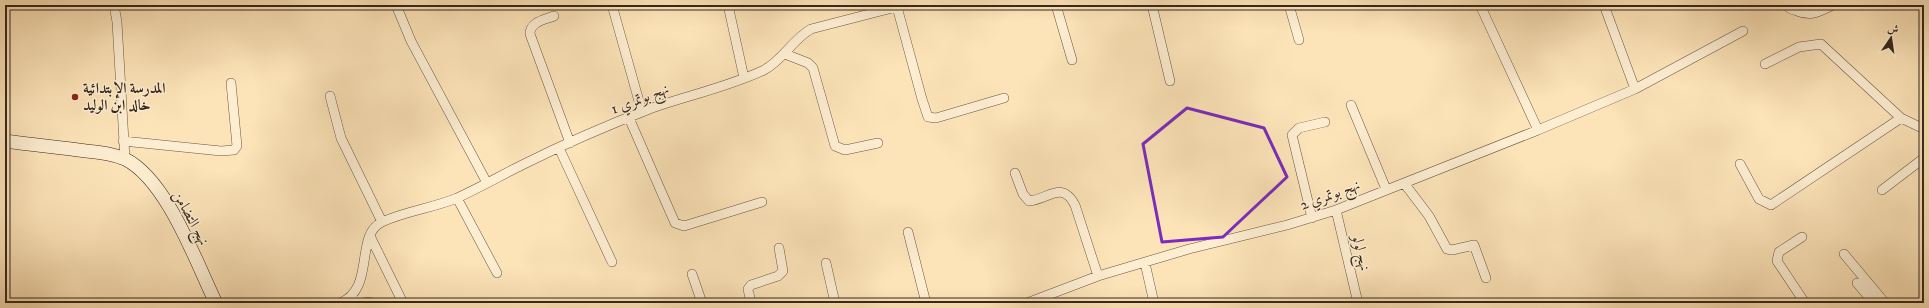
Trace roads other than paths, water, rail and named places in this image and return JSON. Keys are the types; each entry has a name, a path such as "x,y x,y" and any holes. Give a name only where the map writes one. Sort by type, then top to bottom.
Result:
{"street":[{"path":"114,5 117,22 125,159"},
{"path":"396,5 411,42 487,183"},
{"path":"612,5 642,112"},
{"path":"728,5 744,78"},
{"path":"1056,5 1072,60"},
{"path":"1152,5 1170,80"},
{"path":"1289,5 1299,40"},
{"path":"1480,5 1538,130"},
{"path":"1604,5 1635,89"},
{"path":"1787,5 1789,8 1806,15 1813,14 1833,5"},
{"path":"900,6 922,99 928,117 936,118 1004,98"},
{"name":"نهج بوتمري 1","path":"382,222 457,198 559,148 642,112 744,78 765,69 785,54 804,33 812,29 883,7 900,6"},
{"path":"554,16 533,24 530,28 530,34 570,143"},
{"name":"نهج بوتمري 2","path":"1029,303 1098,276 1189,249 1287,225 1336,210 1538,130 1635,89 1743,31"},
{"path":"1765,64 1799,47 1821,44 1901,118 1924,129"},
{"path":"785,54 808,63 813,68 835,146 845,150 878,143"},
{"path":"123,141 221,151 234,150 237,146 237,139 232,83"},
{"path":"330,96 341,138 382,222 374,227 370,236 361,279 358,286 344,301"},
{"path":"1351,104 1386,189"},
{"path":"629,118 675,223 684,226 762,202"},
{"path":"1740,164 1759,200 1771,205 1901,118"},
{"path":"1312,218 1292,134 1299,128 1325,122"},
{"name":"نهج التضامن","path":"5,141 101,153 125,159 157,188 170,208 216,303"},
{"path":"559,148 612,262"},
{"path":"1882,190 1924,158"},
{"path":"1015,173 1023,194 1029,200 1035,200 1056,192 1061,192 1069,197 1075,205 1098,276"},
{"path":"1404,183 1431,219 1447,249 1452,250 1474,245 1486,278"},
{"path":"457,198 497,273"},
{"name":"نهج لولو","path":"1336,210 1358,303"},
{"path":"908,232 926,303"},
{"path":"370,236 402,303"},
{"path":"1802,238 1779,252 1777,261 1805,303"},
{"path":"751,303 748,289 751,284 778,276 783,271 778,248"},
{"path":"1844,254 1885,303"},
{"path":"826,263 835,303"},
{"path":"1145,263 1154,303"},
{"path":"692,274 702,303"},
{"path":"1857,283 1874,303"},
{"path":"344,301 374,303"}],"place":[{"name":"المدرسة الإبتدائية خالد ابن الوليد","path":"75,97"}]}
